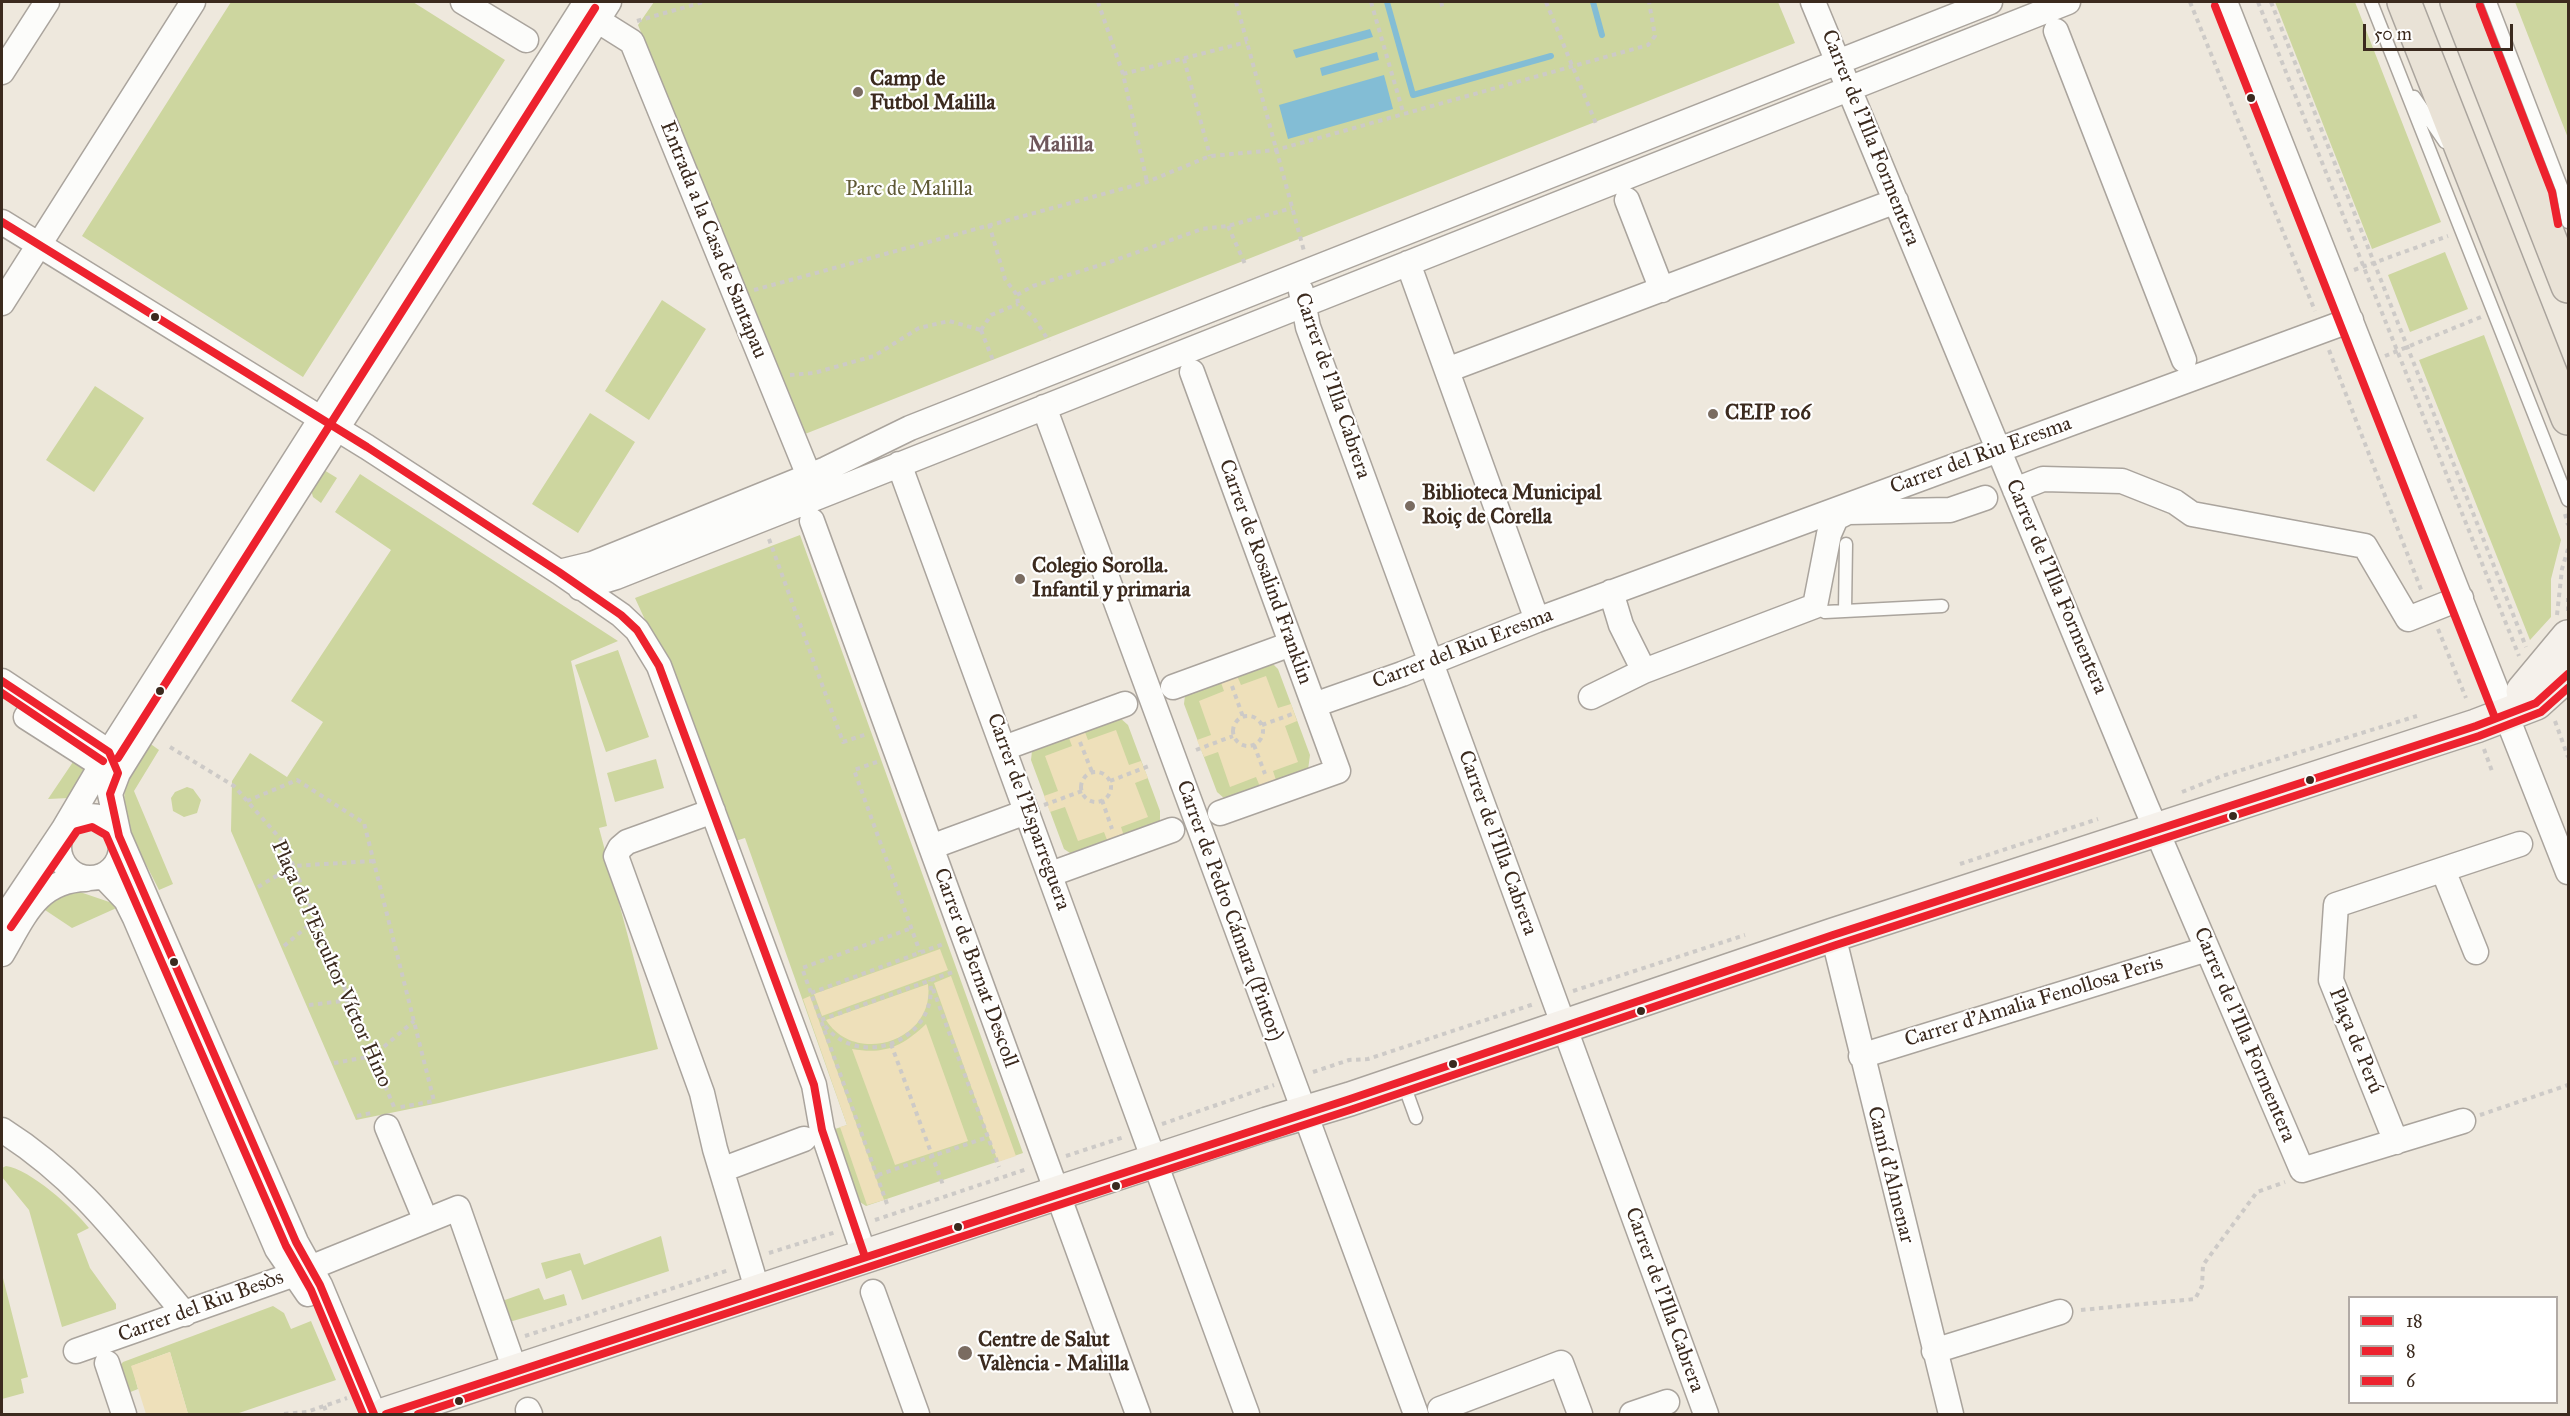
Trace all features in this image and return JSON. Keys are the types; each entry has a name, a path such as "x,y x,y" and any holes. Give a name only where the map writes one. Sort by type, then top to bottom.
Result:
{"main road":[{"path":"2404,2 2568,418"},
{"path":"2457,2 2568,285"}],"street":[{"path":"2,72 46,2"},
{"path":"2,303 193,2"},
{"path":"463,2 526,40"},
{"name":"Carrer de l'Illa Formentera","path":"1813,2 2157,830 2302,1170"},
{"path":"559,572 592,564 809,476 910,428 1990,2"},
{"path":"580,588 616,577 2068,2"},
{"path":"2225,2 2568,872"},
{"path":"2,921 109,764 598,8"},
{"name":"Entrada a la Casa de Santapau","path":"598,8 632,42 809,476"},
{"path":"2056,31 2184,360"},
{"path":"1627,200 1662,290"},
{"path":"1447,370 1896,201"},
{"path":"2,222 559,572 621,615 637,630 659,666 814,1085 822,1130 865,1257"},
{"path":"1408,263 1537,620"},
{"name":"Carrer de l'Illa Cabrera","path":"1282,281 1276,292 1295,308 1308,327 1550,1020 1692,1414"},
{"name":"Carrer del Riu Eresma","path":"1314,705 1611,592 2351,320"},
{"name":"Carrer de Rosalind Franklin","path":"1192,372 1338,771 1272,795"},
{"name":"Carrer de Pedro Cámara (Pintor)","path":"1044,407 1416,1414"},
{"name":"Carrer de l'Esparreguera","path":"899,464 1247,1414"},
{"path":"2015,490 2043,479 2122,481 2175,502 2192,514 2365,546 2408,619 2461,598"},
{"path":"1591,697 1644,671 1815,606 1829,534 1836,518 1848,512 1950,510 1985,498"},
{"name":"Carrer de Bernat Descoll","path":"812,520 1138,1414"},
{"path":"580,588 583,572 592,564"},
{"path":"1611,592 1622,625 1644,671"},
{"path":"2505,714 2563,627"},
{"path":"1173,687 1291,644"},
{"path":"386,1414 1403,1081 1550,1020 1833,935 2505,714 2536,702 2568,674"},
{"path":"2,681 109,764"},
{"path":"2,701 109,764"},
{"path":"1004,748 1125,704"},
{"path":"2,954 42,894 61,882 94,877 118,860 121,849 110,794 109,764"},
{"path":"1220,813 1272,795"},
{"path":"713,811 627,842 616,856 728,1171 758,1292"},
{"path":"931,847 1026,812"},
{"path":"358,1414 314,1308 302,1271 296,1242 119,836 109,822 94,816 77,818 63,830 58,847 61,859 71,873 94,877 126,900 277,1249 302,1271 374,1414"},
{"path":"1051,874 1172,830"},
{"name":"Plaça de Perú","path":"2396,1142 2331,980 2336,905 2520,844"},
{"path":"2443,870 2476,952"},
{"name":"Camí d'Almenar","path":"1833,935 1951,1414"},
{"name":"Carrer d'Amalia Fenollosa Peris","path":"1861,1056 2207,949"},
{"name":"Carrer de l'Illa Cabrera","path":"1550,1020 1706,1414"},
{"path":"385,1114 426,1221"},
{"path":"2302,1170 2463,1121"},
{"path":"2,1130 45,1159 79,1189 185,1314"},
{"path":"728,1171 804,1139"},
{"name":"Carrer del Riu Besòs","path":"76,1352 302,1271 458,1208 516,1373"},
{"path":"873,1292 917,1414"},
{"path":"1934,1351 2060,1312"},
{"path":"107,1363 124,1414"},
{"path":"1440,1409 1561,1363 1580,1414"},
{"path":"1632,1414 1667,1402"}],"lane":[{"path":"2372,2 2568,500"},
{"path":"2490,2 2562,189 2568,222"},
{"path":"2402,78 2477,190"},
{"path":"2568,276 2568,285"},
{"path":"1845,544 1845,611"},
{"path":"1815,606 1825,612 1942,606"},
{"path":"1403,1081 1416,1118"}],"path":[{"path":"634,22 703,2"},
{"path":"1098,2 1123,74 1147,182"},
{"path":"1236,2 1305,255"},
{"path":"1371,2 1403,112"},
{"path":"1441,2 1443,9"},
{"path":"1546,2 1598,126"},
{"path":"735,295 1147,182 1210,156 1276,150 1403,112 1648,45 1655,36 1649,2"},
{"path":"2258,2 2517,649 2521,666"},
{"path":"2271,2 2528,653"},
{"path":"1123,74 1247,42"},
{"path":"1184,59 1210,156"},
{"path":"1017,295 1033,286 1202,229 1228,226 1292,208"},
{"path":"989,224 1005,279 1017,295 1018,304 1033,317 1049,341"},
{"path":"1228,226 1245,264"},
{"path":"2343,274 2455,233"},
{"path":"981,330 992,315 1018,304"},
{"path":"2379,359 2487,314"},
{"path":"769,377 814,373 855,363 874,356 919,328 949,321 981,330"},
{"path":"981,330 994,363"},
{"path":"768,537 843,742 887,726"},
{"path":"2563,627 2562,569 2568,549"},
{"path":"1225,668 1243,717"},
{"path":"2456,674 2467,700 2473,698"},
{"path":"1262,725 1314,705"},
{"path":"2551,712 2568,757"},
{"path":"1243,717 1252,717 1262,725 1261,739 1254,745 1240,744 1233,736 1233,726 1243,717"},
{"path":"2177,794 2222,776 2408,717 2428,717"},
{"path":"1073,723 1092,772"},
{"path":"1197,750 1233,736"},
{"path":"1254,745 1272,795"},
{"name":"Plaça de l'Escultor Víctor Hino","path":"170,747 234,786 284,843 374,1056 385,1114"},
{"path":"897,754 854,770 921,952"},
{"path":"1110,781 1149,766"},
{"path":"1092,772 1104,774 1110,781 1111,790 1102,800 1088,799 1082,791 1084,778 1092,772"},
{"path":"247,801 297,780 364,823 434,1101 385,1114 357,1116"},
{"path":"1026,812 1082,791"},
{"path":"1102,800 1119,849"},
{"path":"258,887 293,866 373,861"},
{"path":"284,946 316,919"},
{"path":"887,1204 802,968 912,928"},
{"path":"811,993 964,937"},
{"path":"820,1019 974,964"},
{"path":"820,1019 827,1029 845,1041 870,1048 891,1044 904,1038 924,1018 932,995 930,980"},
{"path":"930,980 999,1167"},
{"path":"309,1005 351,1000"},
{"path":"1308,1074 1349,1060 1368,1059 1550,1020"},
{"path":"334,1063 374,1056 414,1021"},
{"path":"891,1044 943,1185"},
{"path":"872,1220 1276,1085"},
{"path":"2463,1121 2568,1085"},
{"path":"878,1175 988,1137"},
{"path":"2060,1312 2195,1299 2202,1286 2203,1265 2257,1192 2298,1178 2302,1170"},
{"path":"761,1256 844,1230"},
{"path":"284,1414 302,1413 335,1402"},
{"path":"324,1406 327,1414"}],"green space":[{"path":"231,2 413,2 505,60 303,377 82,236"},
{"name":"Parc de Malilla","path":"654,2 1778,2 1795,43 805,434 638,25"},
{"path":"2275,2 2355,2 2441,222 2372,249"},
{"path":"2515,2 2568,2 2568,138"},
{"path":"2445,252 2468,309 2410,332 2388,275"},
{"path":"662,300 706,329 649,420 605,391"},
{"path":"2484,335 2561,540 2551,579 2551,617 2530,640 2419,360"},
{"path":"95,386 144,418 94,492 46,460"},
{"path":"590,413 635,442 578,533 532,504"},
{"path":"324,470 337,478 321,503 313,497 311,490"},
{"path":"360,474 618,641 571,661 607,826 599,828 658,1049 439,1103 356,1120 231,831 232,781 250,753 287,777 323,722 291,701 391,550 335,512"},
{"path":"800,535 1023,1153 866,1206 857,1200 832,1130 847,1125 745,838 732,842 657,646 635,598"},
{"path":"618,650 649,737 606,752 575,665"},
{"path":"1271,662 1278,669 1310,755 1308,770 1225,799 1217,792 1184,704 1185,695"},
{"path":"1119,717 1128,725 1160,811 1160,821 1073,855 1064,849 1031,760 1032,751"},
{"path":"148,742 159,750 134,791 173,884 159,890 140,852 125,811 126,784"},
{"path":"75,759 86,770 69,798 48,799"},
{"path":"656,759 664,788 615,802 607,773"},
{"path":"187,787 193,789 201,800 197,813 184,817 173,811 171,798 175,792"},
{"path":"80,892 121,906 72,928 42,908 58,894"},
{"path":"6,1166 27,1174 39,1182 89,1228 77,1234 90,1268 116,1304 116,1309 62,1327 29,1210 2,1177 2,1168"},
{"path":"661,1236 669,1271 582,1300 571,1270 546,1279 541,1263 580,1253 584,1265"},
{"path":"2,1274 28,1377 21,1379 24,1393 2,1399"},
{"path":"539,1288 544,1300 564,1294 567,1305 506,1323 502,1301"},
{"path":"273,1306 284,1313 291,1329 311,1321 336,1380 236,1414 188,1414 170,1352 132,1366 138,1389 128,1393 119,1367 123,1362"}],"sand":[{"path":"1235,671 1241,685 1266,676 1278,708 1291,704 1297,721 1285,726 1298,762 1273,771 1277,783 1261,789 1256,777 1230,787 1218,752 1204,757 1197,740 1211,735 1199,701 1224,691 1219,677"},
{"path":"1083,727 1088,740 1116,730 1129,765 1141,761 1148,778 1135,783 1148,817 1121,827 1125,839 1109,845 1104,832 1078,841 1065,807 1050,812 1044,796 1058,791 1045,756 1072,746 1067,733"},
{"path":"940,949 948,970 822,1016 814,994"},
{"path":"951,976 1016,1156 998,1162 934,983"},
{"path":"928,984 927,1004 920,1020 907,1032 891,1041 874,1044 856,1042 839,1034 826,1020"},
{"path":"810,996 884,1200 867,1205 840,1127 847,1125 803,999"},
{"path":"926,1024 968,1141 895,1165 852,1049 874,1051 893,1047"},
{"path":"170,1352 188,1414 146,1414 131,1366"}],"water":[{"path":"1370,29 1373,37 1296,58 1293,50"},
{"path":"1377,52 1379,60 1322,76 1320,68"},
{"path":"1384,75 1393,109 1288,139 1279,105"}],"waterway":[{"path":"1387,2 1413,95 1551,56"},
{"path":"1593,2 1602,35"}],"transit line":[{"name":"8","path":"2215,6 2495,718"},
{"name":"8","path":"2480,6 2552,192 2558,224"},
{"name":"6","path":"118,758 595,8"},
{"name":"18","path":"2,222 367,447 559,572 621,615 637,630 659,666 814,1085 822,1130 865,1257"},
{"name":"18","path":"386,1414 1350,1099 1833,935 2476,726 2536,703 2568,674"},
{"name":"18","path":"2,681 109,752 118,773 110,794 119,836 296,1242 320,1285 374,1414"},
{"name":"8","path":"418,1414 1353,1109 1836,945 2479,736 2541,712 2568,688"},
{"name":"6","path":"2,693 103,761"},
{"name":"8","path":"11,927 77,831 92,827 106,835 286,1246 311,1290 363,1414"}],"place":[{"name":"Camp de Futbol Malilla","path":"858,92"},
{"name":"CEIP 106","path":"1713,414"},
{"name":"Biblioteca Municipal Roiç de Corella","path":"1410,506"},
{"name":"Colegio Sorolla. Infantil y primaria","path":"1020,579"},
{"name":"Centre de Salut València - Malilla","path":"965,1353"}],"district":[{"name":"Malilla","path":"1061,146"}]}
